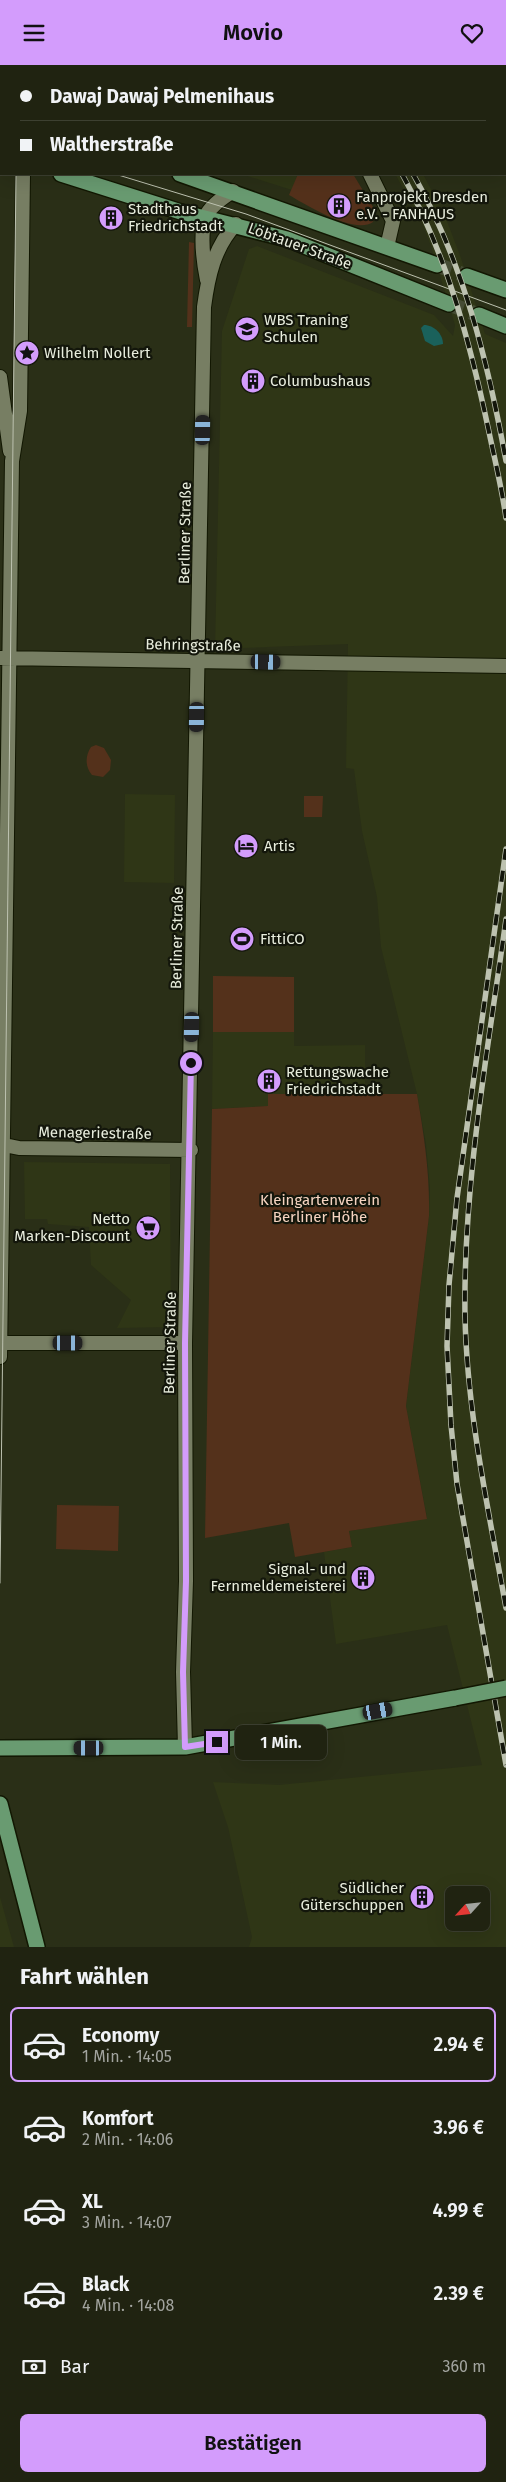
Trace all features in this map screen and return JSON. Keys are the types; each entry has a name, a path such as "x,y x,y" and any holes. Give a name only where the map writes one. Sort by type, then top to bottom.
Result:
{"main road":[{"name":"Löbtauer Straße","path":"64,175 181,212 236,224 309,247 449,304"},
{"name":"Löbtauer Straße","path":"183,175 233,191 437,265"},
{"path":"466,276 506,290"},
{"path":"479,315 506,325"},
{"path":"0,1747 185,1747 506,1688"},
{"path":"0,1804 38,1947"}],"street":[{"path":"0,1357 4,658 12,461 20,411 23,175"},
{"path":"370,175 393,221 387,247"},
{"path":"206,216 220,199 233,191"},
{"name":"Berliner Straße","path":"185,1747 183,1672 186,1581 185,1343 204,337 207,281 202,255 206,216"},
{"name":"Berliner Straße","path":"207,281 220,244 236,224"},
{"path":"0,377 12,461"},
{"name":"Behringstraße","path":"4,658 506,666"},
{"name":"Menageriestraße","path":"1,1144 19,1148 190,1150"},
{"path":"0,1343 185,1343"}],"shaded area":[{"path":"244,175 298,175 292,190"},
{"path":"396,175 424,175 445,216 461,258 485,334 506,343 506,1947 249,1947 252,1937 228,1827 213,1782 279,1785 482,1765 447,1625 336,1644 324,1552 352,1547 349,1531 427,1518 406,1406 429,1216 430,1189 426,1144 417,1094 381,947 377,897 362,831 354,769 346,768 348,644 215,649 222,331 249,249 257,246 434,315 453,336 455,325 421,219"},
{"path":"125,794 175,795 174,883 124,882"},
{"path":"213,1032 294,1032 294,1046 365,1045 365,1094 269,1094 268,1106 212,1109"},
{"path":"24,1162 170,1164 171,1327 117,1328 131,1300 91,1265 89,1227 48,1224 47,1219 25,1219"},
{"path":"0,1897 14,1947 0,1947"}],"green space":[{"path":"298,175 354,175 376,212 373,222 365,225 355,225 319,212 289,195"},
{"path":"189,242 194,243 192,327 187,327"},
{"path":"96,745 104,748 111,760 110,770 103,777 92,775 87,765 89,750"},
{"path":"304,796 323,796 322,817 304,817"},
{"path":"213,976 294,977 294,1032 213,1032"},
{"name":"Kleingartenverein Berliner Höhe","path":"268,1094 417,1094 429,1185 429,1216 406,1406 427,1519 349,1531 352,1547 295,1557 289,1523 205,1538 212,1109 268,1106"},
{"path":"57,1505 119,1506 118,1551 56,1549"}],"water":[{"path":"424,325 428,325 437,331 443,340 443,344 434,346 425,341 421,328"}],"tunnel":[{"path":"437,265 467,276"},
{"path":"449,304 479,315"}],"tram line":[{"path":"0,1583 16,175"},
{"path":"118,175 246,214 506,310"}],"railway":[{"path":"403,175 432,236 465,332 482,398 506,518"},
{"path":"414,175 431,207 446,242 472,313 491,387 506,461"},
{"path":"506,849 457,1198 449,1285 447,1346 451,1425 457,1484 506,1765"},
{"path":"506,919 472,1166 465,1266 467,1353 474,1426 506,1608"}],"place":[{"name":"Fanprojekt Dresden e.V. - FANHAUS","path":"339,206"},
{"name":"Stadthaus Friedrichstadt","path":"111,218"},
{"name":"WBS Traning Schulen","path":"247,329"},
{"name":"Wilhelm Nollert","path":"27,353"},
{"name":"Columbushaus","path":"253,381"},
{"name":"Artis","path":"246,846"},
{"name":"FittiCO","path":"242,939"},
{"name":"Rettungswache Friedrichstadt","path":"269,1081"},
{"name":"Netto Marken-Discount","path":"148,1228"},
{"name":"Signal- und Fernmeldemeisterei","path":"363,1578"},
{"name":"Südlicher Güterschuppen","path":"422,1897"}],"route":[{"path":"191,1063 185,1343 186,1581 183,1672 185,1747 217,1742"}]}
